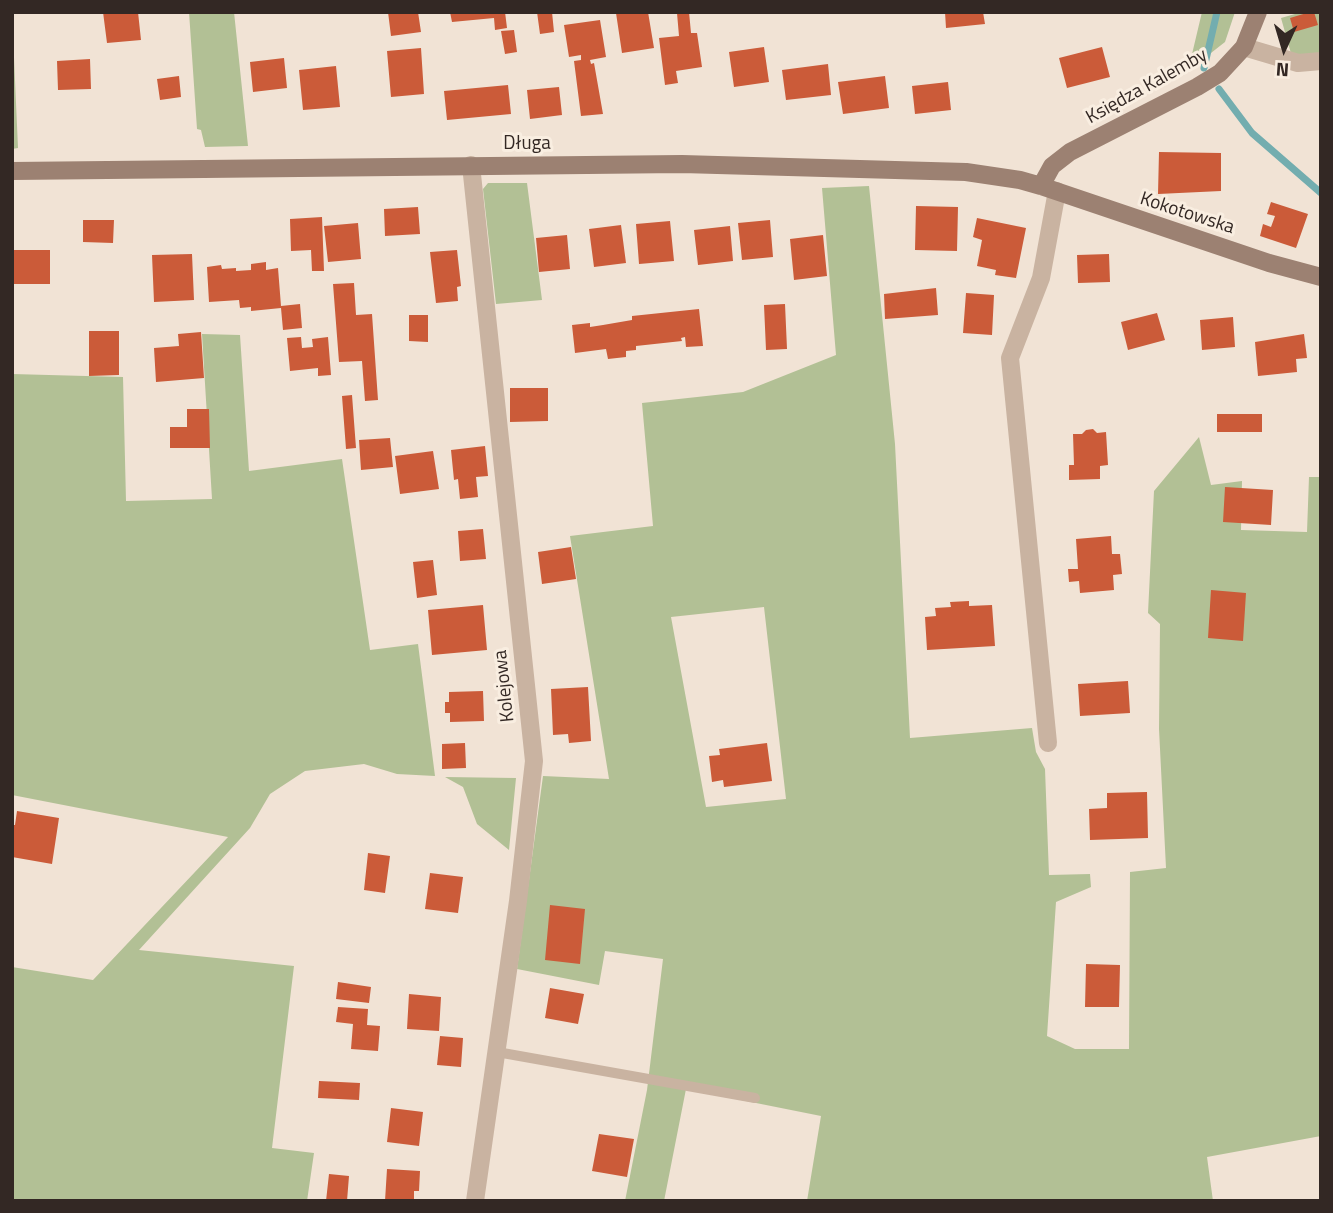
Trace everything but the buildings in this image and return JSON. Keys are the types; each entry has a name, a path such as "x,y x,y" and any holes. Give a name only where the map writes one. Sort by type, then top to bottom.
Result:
{"street":[{"name":"Księdza Kalemby","path":"1049,188 1047,173 1059,159 1197,87 1220,72 1244,47 1258,12"},
{"path":"1244,47 1298,63 1321,61"},
{"name":"Długa","path":"12,171 682,164 978,174 1020,180 1049,188"},
{"name":"Kolejowa","path":"471,165 534,761 519,901 475,1201"},
{"path":"1048,743 1010,358 1041,278 1049,188"},
{"name":"Kokotowska","path":"1049,188 1269,263 1321,277"}],"lane":[{"path":"497,1052 755,1098"}],"green space":[{"path":"12,12 18,148 12,149"},
{"path":"189,12 234,12 248,146 205,147 201,130 197,129"},
{"path":"1202,12 1235,12 1225,42 1188,71"},
{"path":"1302,12 1321,12 1321,56 1292,57 1281,18"},
{"path":"488,183 527,183 542,300 496,304 483,189"},
{"path":"869,186 895,444 910,738 1032,728 1036,752 1045,769 1049,875 1090,874 1091,887 1056,902 1047,1036 1075,1049 1129,1049 1130,872 1166,868 1159,729 1160,624 1148,613 1154,491 1199,437 1211,485 1242,481 1241,530 1307,532 1309,477 1321,477 1321,1136 1207,1157 1213,1201 807,1201 821,1116 686,1089 664,1201 625,1201 647,1090 663,959 605,951 599,985 517,969 543,776 609,779 570,536 653,526 642,403 743,392 836,355 822,188","holes":["764,607 786,799 706,807 671,617"]},
{"path":"202,334 240,335 249,471 342,459 370,650 418,644 435,776 397,774 364,764 305,771 270,794 250,828 139,950 294,966 272,1148 314,1153 307,1201 12,1201 12,967 93,980 228,837 12,795 12,374 123,377 126,501 212,499"},
{"path":"445,777 516,778 509,850 477,824 463,787"}],"waterway":[{"path":"1204,68 1217,12"},
{"path":"1219,89 1252,133 1321,193"}]}
